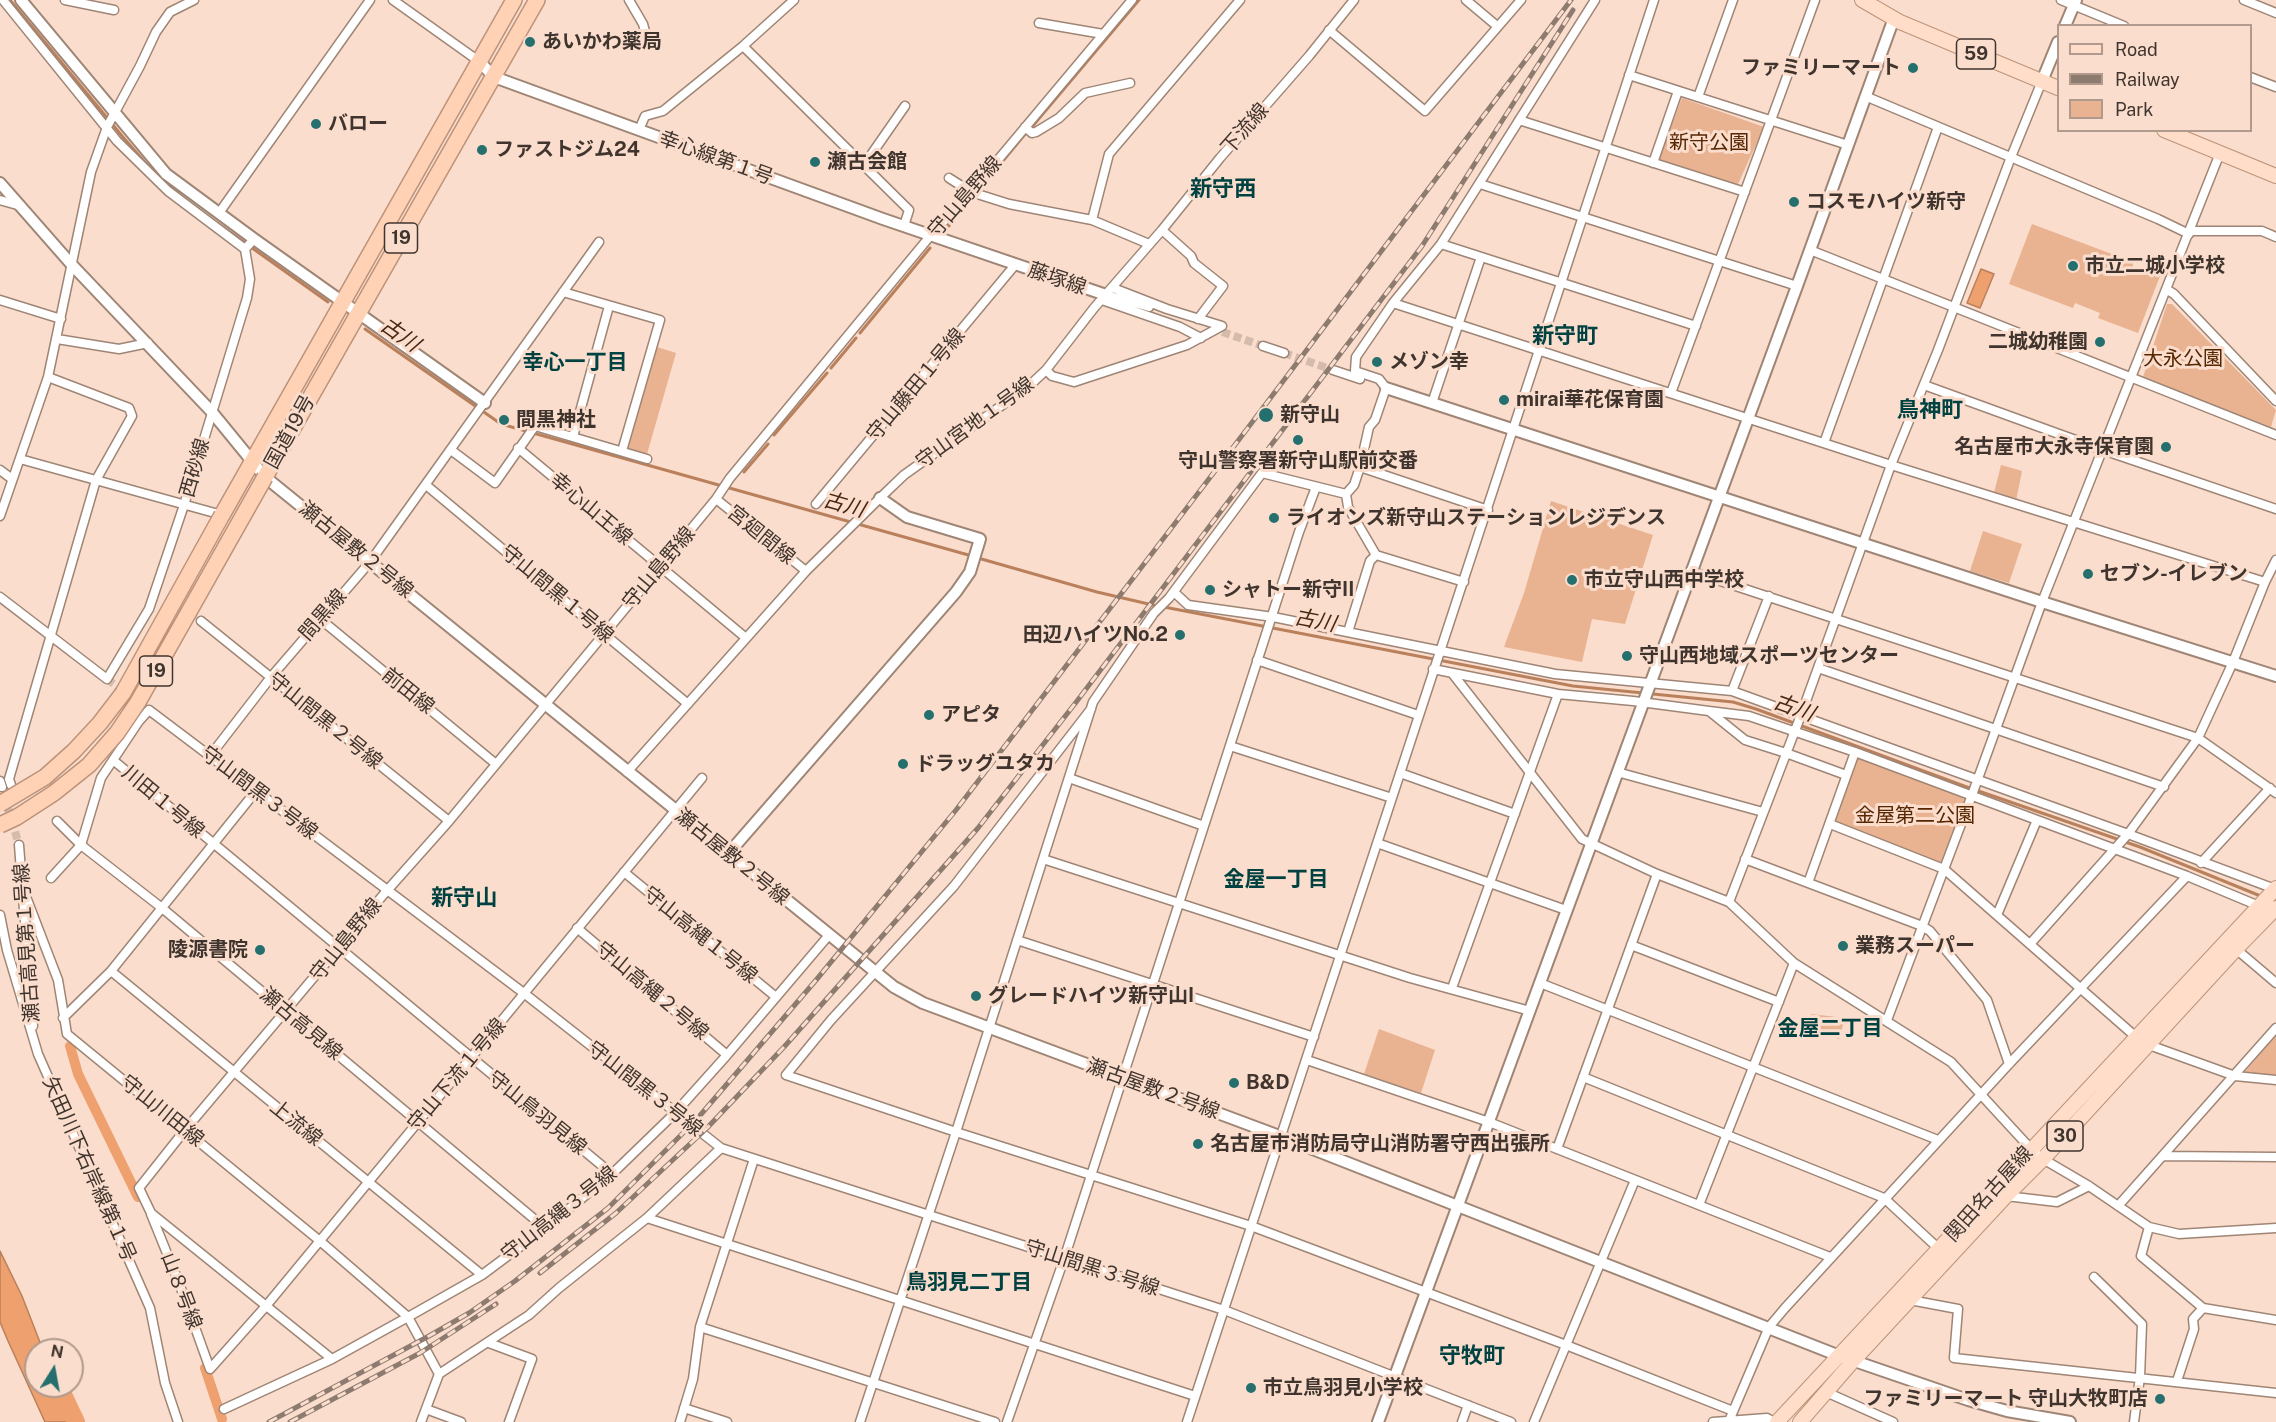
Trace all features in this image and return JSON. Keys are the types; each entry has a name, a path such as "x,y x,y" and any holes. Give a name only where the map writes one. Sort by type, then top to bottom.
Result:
{"highway":[{"name":"国道19号","path":"0,804 45,777 74,751 123,693 514,0"},
{"name":"国道19号","path":"0,825 54,793 89,765 117,733 138,702 537,0"}],"main road":[{"name":"59","path":"1862,0 1893,18 2057,88"},
{"path":"2169,132 2276,176"},
{"name":"関田名古屋線","path":"1775,1422 2275,889"},
{"name":"関田名古屋線","path":"1800,1422 2006,1196 2275,909"}],"street":[{"path":"3,0 111,121 166,174 219,213 249,245"},
{"path":"21,0 111,121 117,141 168,191 249,245 344,303 484,404 599,242"},
{"path":"64,0 114,10"},
{"path":"0,516 48,377 91,172 111,121 156,32 170,12 194,0"},
{"path":"219,213 370,0"},
{"path":"393,0 480,62 494,77"},
{"path":"629,0 643,24 646,35"},
{"path":"639,130 645,116 663,111 743,46 794,0"},
{"name":"守山島野線","path":"333,1359 151,1213 139,1188 387,890 449,821 718,495 728,478 931,235 971,192 1132,0"},
{"path":"1092,220 1109,154 1240,0"},
{"name":"下流線","path":"1046,370 1353,0"},
{"path":"1466,0 1497,26"},
{"path":"1329,30 1425,111 1521,0"},
{"path":"1386,388 1379,379 1355,371 1356,357 1393,303 1441,244 1595,0"},
{"path":"1187,1422 1433,669 1540,351 1581,216 1654,0"},
{"path":"1698,97 1733,0"},
{"path":"1671,393 1815,0"},
{"path":"2061,0 2075,3 2120,24"},
{"path":"2244,0 2276,13"},
{"path":"2066,24 2075,3"},
{"path":"1378,1422 1797,286 1893,18"},
{"path":"1040,23 1103,34"},
{"path":"1729,902 1801,715 1891,465 2057,44"},
{"path":"743,46 909,210 904,226"},
{"path":"1629,75 1848,146"},
{"name":"幸心線第１号","path":"494,77 904,226"},
{"path":"2252,78 2276,87"},
{"path":"1025,128 1032,133 1036,132 1059,118 1086,93 1130,83"},
{"path":"1653,163 1678,91"},
{"path":"1865,96 2190,232 2262,231 2276,237"},
{"path":"864,165 905,106"},
{"path":"1519,120 1745,192"},
{"path":"1824,443 1938,127"},
{"path":"1887,1020 2042,602 2220,153"},
{"path":"950,178 971,192 1009,204 1092,220 1149,244"},
{"name":"瀬古屋敷２号線","path":"0,183 72,265 211,411 265,477 894,987 923,1003 1282,1137 1854,1361 1968,1400 2007,1416 2070,1422"},
{"path":"1480,184 1797,286"},
{"path":"0,200 21,207"},
{"name":"藤塚線","path":"904,226 1015,265 1210,328"},
{"path":"1107,294 1198,319 1223,286 1194,263 1191,256 1162,230"},
{"path":"1441,244 1696,326"},
{"name":"西砂線","path":"51,636 107,679 149,609 184,505 247,298 250,279 249,245"},
{"path":"1810,250 2276,434"},
{"path":"1432,403 1480,256"},
{"name":"守山藤田１号線","path":"816,504 1015,265"},
{"path":"2166,289 2174,294 2276,401"},
{"path":"563,292 660,320 622,452"},
{"path":"1107,294 1201,338"},
{"path":"0,300 61,319"},
{"path":"1393,303 1891,465 2265,582"},
{"path":"573,437 609,306"},
{"name":"守山宮地１号線","path":"806,572 904,475 1029,386 1046,370 1052,376 1074,382 1187,345 1222,326 1198,319"},
{"path":"57,339 119,349 148,344"},
{"path":"1263,346 1284,353"},
{"path":"1333,370 2042,602 2276,676"},
{"path":"5,784 9,779 96,480 132,416 129,408 48,377"},
{"path":"1924,385 2103,450 2276,509"},
{"path":"1346,494 1354,485 1369,427 1375,420 1386,388"},
{"name":"間黒線","path":"210,756 270,677 370,562 484,404"},
{"path":"451,450 495,483 535,426 647,459"},
{"name":"幸心山王線","path":"518,448 746,638"},
{"path":"20,459 222,515"},
{"path":"1360,467 1488,510"},
{"path":"0,470 12,479"},
{"path":"860,1422 956,1132 1093,702 1153,615 1172,595 1262,473 1346,494"},
{"name":"守山間黒１号線","path":"426,485 688,704"},
{"path":"1007,1422 1064,1259 1257,660 1316,487"},
{"path":"1346,494 1351,512 1376,555 1464,582"},
{"name":"宮廻間線","path":"718,495 806,572"},
{"path":"728,854 956,592 970,572 980,539 907,517 880,498"},
{"path":"1348,632 1368,567 1376,555"},
{"path":"2030,944 2128,834 2198,738 2276,560"},
{"path":"1690,571 1836,617 2198,738 2273,790 2201,863"},
{"path":"627,772 806,572"},
{"path":"1172,595 1188,605 1273,617 1555,674 1648,686 1732,692 1801,715 1977,782 2128,834 2275,889"},
{"path":"1732,692 1769,596"},
{"path":"0,597 51,636"},
{"name":"前田線","path":"319,618 496,764"},
{"name":"守山間黒２号線","path":"201,621 449,821"},
{"path":"1257,660 1418,716"},
{"path":"1818,668 2164,787"},
{"path":"1433,669 1558,694 1643,700 1749,716 1972,795 2187,876 2259,906"},
{"path":"1452,673 1582,839 1657,874 1729,902 1794,963 1952,1062 2031,1149 2043,1159 2089,1186 2149,1227 2179,1234 2276,1228"},
{"path":"1452,988 1558,694"},
{"path":"1091,709 954,886 831,1020 786,1075 1091,1176 1251,1226 1733,1411"},
{"name":"守山間黒３号線","path":"113,760 149,710 525,994 721,1148 1224,1310 1511,1422"},
{"path":"1709,711 1745,740 1846,776"},
{"path":"1230,746 1392,798"},
{"path":"1808,883 1855,752"},
{"path":"51,878 81,845 101,778 113,760"},
{"name":"川田１号線","path":"113,760 214,844"},
{"path":"1400,772 1515,814"},
{"path":"1617,772 1763,812"},
{"name":"守山下流１号線","path":"210,1370 369,1183 702,778"},
{"path":"1069,778 1204,826"},
{"path":"63,1018 111,971 256,791"},
{"path":"1997,915 2037,820"},
{"name":"瀬古高見線","path":"57,821 81,845 162,908 545,1228"},
{"path":"1830,824 1944,869 2136,1037"},
{"path":"1377,843 1566,910"},
{"name":"守山鳥羽見線","path":"214,844 612,1174"},
{"name":"瀬古高見第１号線","path":"19,845 34,1041"},
{"path":"1043,859 1410,978 1530,1011"},
{"path":"1745,859 1930,931 1987,1000 2009,1064"},
{"name":"守山高縄１号線","path":"624,873 776,997"},
{"path":"1557,1149 1657,874"},
{"path":"1729,1421 1769,1327 1884,1198 2187,876"},
{"path":"23,889 58,980 63,1018"},
{"name":"矢田川下右岸線第１号","path":"0,915 7,950 38,1054 150,1308 165,1383 178,1422"},
{"name":"守山高縄２号線","path":"577,928 728,1055"},
{"name":"守山高縄３号線","path":"224,1409 333,1359 408,1317 482,1275 545,1228 612,1174 675,1113 728,1055 829,935"},
{"path":"1017,940 1314,1037"},
{"path":"1631,945 1779,1002"},
{"path":"2236,949 2276,984"},
{"path":"1699,1205 1794,963"},
{"name":"上流線","path":"111,971 482,1275"},
{"path":"1540,983 1938,1140"},
{"name":"守山川田線","path":"63,1018 67,1034 320,1241 408,1317 439,1374"},
{"path":"2118,1206 2276,1028"},
{"path":"2149,1045 2235,1076 2276,1080"},
{"path":"1307,1060 1489,1122 1830,1257"},
{"path":"1583,1077 1884,1198 1939,1249"},
{"path":"421,1422 439,1374 529,1315 559,1288 647,1218 721,1148"},
{"path":"2163,1156 2276,1157"},
{"path":"680,1422 693,1379 700,1327 754,1159"},
{"path":"1534,1422 1635,1180"},
{"path":"2006,1196 2057,1202 2089,1186"},
{"name":"山８号線","path":"151,1213 210,1370"},
{"path":"647,1218 1196,1396"},
{"path":"2149,1227 2142,1256 2204,1308 2276,1320"},
{"path":"2094,1277 2142,1324 2140,1377 2134,1422"},
{"path":"1910,1300 1958,1309 1954,1358 2276,1393"},
{"path":"2177,1382 2194,1329 2193,1318 2204,1308"},
{"path":"700,1327 995,1422"},
{"path":"489,1343 532,1359 509,1422"},
{"path":"1826,1392 1893,1422"},
{"path":"1462,1422 1468,1405"},
{"path":"426,1408 461,1422"},
{"path":"684,1408 727,1422"},
{"path":"1713,1422 1767,1418 1775,1422"}],"green space":[{"name":"新守公園","path":"1682,98 1764,127 1738,184 1721,182 1658,161"},
{"path":"2032,224 2133,262 2133,266 2160,276 2138,333 2098,318 2100,313 2075,303 2073,308 2009,284"},
{"name":"大永公園","path":"2167,304 2172,304 2276,410 2271,427 2143,377"},
{"path":"657,347 676,353 647,454 627,448"},
{"path":"2001,465 2022,471 2016,501 1994,493"},
{"path":"1551,501 1653,535 1625,624 1592,619 1582,662 1504,647 1524,593"},
{"path":"1983,531 2022,544 2009,583 1970,571"},
{"name":"金屋第二公園","path":"1857,756 1969,797 1941,866 1833,822"},
{"path":"1811,1014 1845,1018 1839,1039 1810,1029"},
{"path":"1379,1029 1435,1050 1421,1093 1364,1074"},
{"path":"2276,1034 2276,1076 2244,1073"}],"shaded area":[{"path":"1981,269 1994,274 1980,308 1967,303"},
{"path":"0,1251 22,1296 38,1338 24,1338 24,1376 0,1322"},
{"path":"34,1398 62,1398 71,1422 45,1422"}],"waterway":[{"name":"古川","path":"10,0 149,167 181,196"},
{"path":"1031,128 1139,0"},
{"path":"978,191 1026,133"},
{"path":"947,228 973,197"},
{"name":"古川","path":"217,223 328,302"},
{"path":"860,333 930,248"},
{"name":"古川","path":"365,329 501,424 972,556"},
{"path":"831,368 856,338"},
{"path":"774,435 827,373"},
{"path":"744,472 768,444"},
{"name":"古川","path":"978,558 1097,592 1157,606"},
{"name":"古川","path":"1164,607 1573,686 1733,702 2140,847 2263,897"},
{"path":"70,1046 78,1074 138,1197"},
{"path":"205,1368 222,1419"},
{"path":"65,1398 76,1422"}],"tunnel":[{"path":"1211,328 1263,346"},
{"path":"1284,353 1333,370"},
{"path":"107,679 149,710"},
{"path":"5,797 19,845"}],"railway":[{"path":"269,1422 429,1336 469,1313 515,1281 608,1208 697,1119 817,979 956,810 1571,0"},
{"path":"540,1273 616,1213 707,1128 784,1047 978,828 1422,246 1573,10"},
{"path":"290,1422 420,1353 496,1304"}],"place":[{"name":"あいかわ薬局","path":"530,42"},
{"name":"ファミリーマート","path":"1913,68"},
{"name":"バロー","path":"316,124"},
{"name":"ファストジム24","path":"482,150"},
{"name":"瀬古会館","path":"815,162"},
{"name":"コスモハイツ新守","path":"1794,202"},
{"name":"市立二城小学校","path":"2073,266"},
{"name":"二城幼稚園","path":"2100,342"},
{"name":"メゾン幸","path":"1377,362"},
{"name":"mirai華花保育園","path":"1504,400"},
{"name":"新守山","path":"1266,415"},
{"name":"間黒神社","path":"504,420"},
{"name":"守山警察署新守山駅前交番","path":"1298,440"},
{"name":"名古屋市大永寺保育園","path":"2166,447"},
{"name":"ライオンズ新守山ステーションレジデンス","path":"1274,518"},
{"name":"セブン-イレブン","path":"2088,574"},
{"name":"市立守山西中学校","path":"1572,580"},
{"name":"シャトー新守II","path":"1210,590"},
{"name":"田辺ハイツNo.2","path":"1180,635"},
{"name":"守山西地域スポーツセンター","path":"1627,656"},
{"name":"アピタ","path":"929,715"},
{"name":"ドラッグユタカ","path":"903,764"},
{"name":"業務スーパー","path":"1843,946"},
{"name":"陵源書院","path":"260,950"},
{"name":"グレードハイツ新守山I","path":"976,996"},
{"name":"B&D","path":"1234,1083"},
{"name":"名古屋市消防局守山消防署守西出張所","path":"1198,1144"},
{"name":"市立鳥羽見小学校","path":"1251,1388"},
{"name":"ファミリーマート 守山大牧町店","path":"2160,1399"}],"district":[{"name":"新守西","path":"1223,189"},
{"name":"新守町","path":"1565,336"},
{"name":"幸心一丁目","path":"575,363"},
{"name":"鳥神町","path":"1930,410"},
{"name":"金屋一丁目","path":"1276,880"},
{"name":"新守山","path":"464,898"},
{"name":"金屋二丁目","path":"1830,1029"},
{"name":"鳥羽見二丁目","path":"969,1283"},
{"name":"守牧町","path":"1472,1356"}]}
